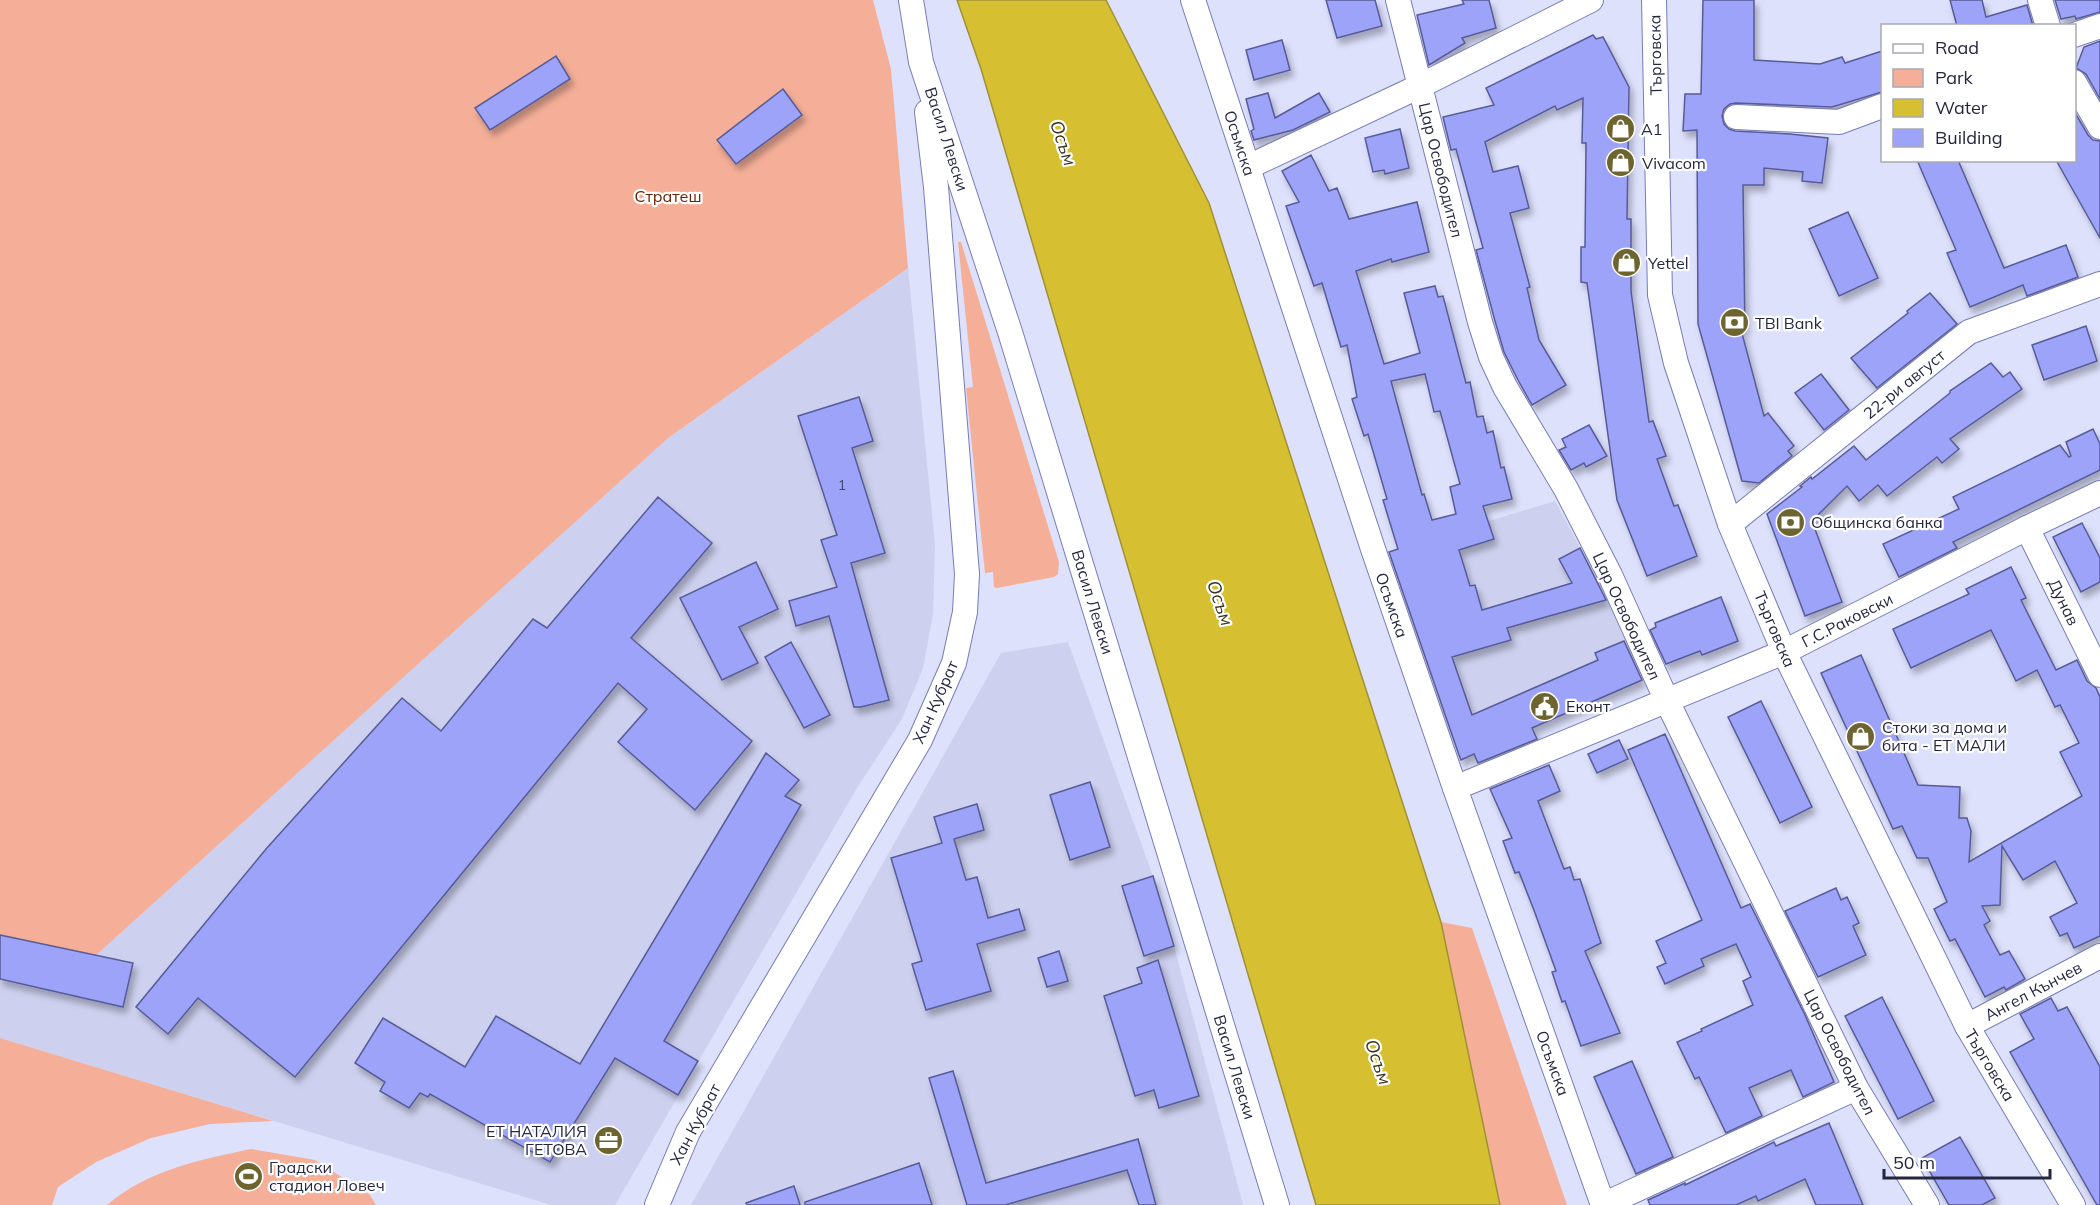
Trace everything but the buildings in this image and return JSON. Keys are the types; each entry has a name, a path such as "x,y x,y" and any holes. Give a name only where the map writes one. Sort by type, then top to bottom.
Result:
{"street":[{"name":"Васил Левски","path":"911,0 921,62 1017,354 1277,1205"},
{"name":"Осъмска","path":"1192,0 1373,549 1603,1205"},
{"name":"Цар Освободител","path":"1398,0 1480,322 1491,357 1505,387 1566,489 1610,575 1667,701 1856,1088 1927,1205"},
{"path":"1248,167 1420,86 1592,0"},
{"name":"Търговска","path":"1654,0 1660,295 1676,363 1730,524 1784,652 1967,1026 2073,1205"},
{"path":"2040,0 2047,24"},
{"path":"2076,34 2100,26"},
{"name":"Хан Кубрат","path":"657,1205 688,1132 920,740 954,663 965,612 967,574 936,187 921,62"},
{"path":"2076,85 2100,127"},
{"path":"1736,117 1839,122 1881,106"},
{"name":"22-ри август","path":"1730,524 1969,332 2100,284"},
{"name":"Г.С.Раковски","path":"1455,788 1784,652 2100,493"},
{"name":"Дунав","path":"2027,528 2100,675"},
{"name":"Ангел Кънчев","path":"1967,1026 2100,956"},
{"path":"1603,1205 1856,1088"}],"shaded area":[{"path":"908,268 935,545 933,614 923,668 902,719 857,788 615,1205 551,1205 0,1038 0,935 668,438"},
{"path":"1555,501 1629,639 1647,678 1461,760 1388,552"},
{"path":"1068,642 1153,876 1243,1205 691,1205 1001,653"}],"green space":[{"name":"Стратеш","path":"0,0 873,0 891,69 908,268 668,438 95,956 0,935"},
{"path":"958,242 961,242 1059,562 1058,574 1054,577 997,588 994,587 993,572 985,573 966,388 973,387"},
{"path":"1441,922 1472,928 1567,1205 1500,1205"},
{"path":"0,1038 273,1121 210,1124 151,1138 96,1162 58,1187 52,1205 0,1205"},
{"name":"Градски стадион Ловеч","path":"251,1149 315,1160 370,1195 376,1205 107,1205 139,1183 175,1168"}],"water":[{"name":"Осъм","path":"957,0 1106,0 1209,203 1441,922 1500,1205 1316,1205 981,69"}],"place":[{"name":"A1","path":"1620,129"},
{"name":"Vivacom","path":"1621,163"},
{"name":"Yettel","path":"1627,263"},
{"name":"TBI Bank","path":"1734,323"},
{"name":"Общинска банка","path":"1790,522"},
{"name":"Еконт","path":"1545,706"},
{"name":"Стоки за дома и бита - ЕТ МАЛИ","path":"1861,736"},
{"name":"ЕТ НАТАЛИЯ ГЕТОВА","path":"608,1140"},
{"name":"Градски стадион Ловеч","path":"248,1176"}]}
